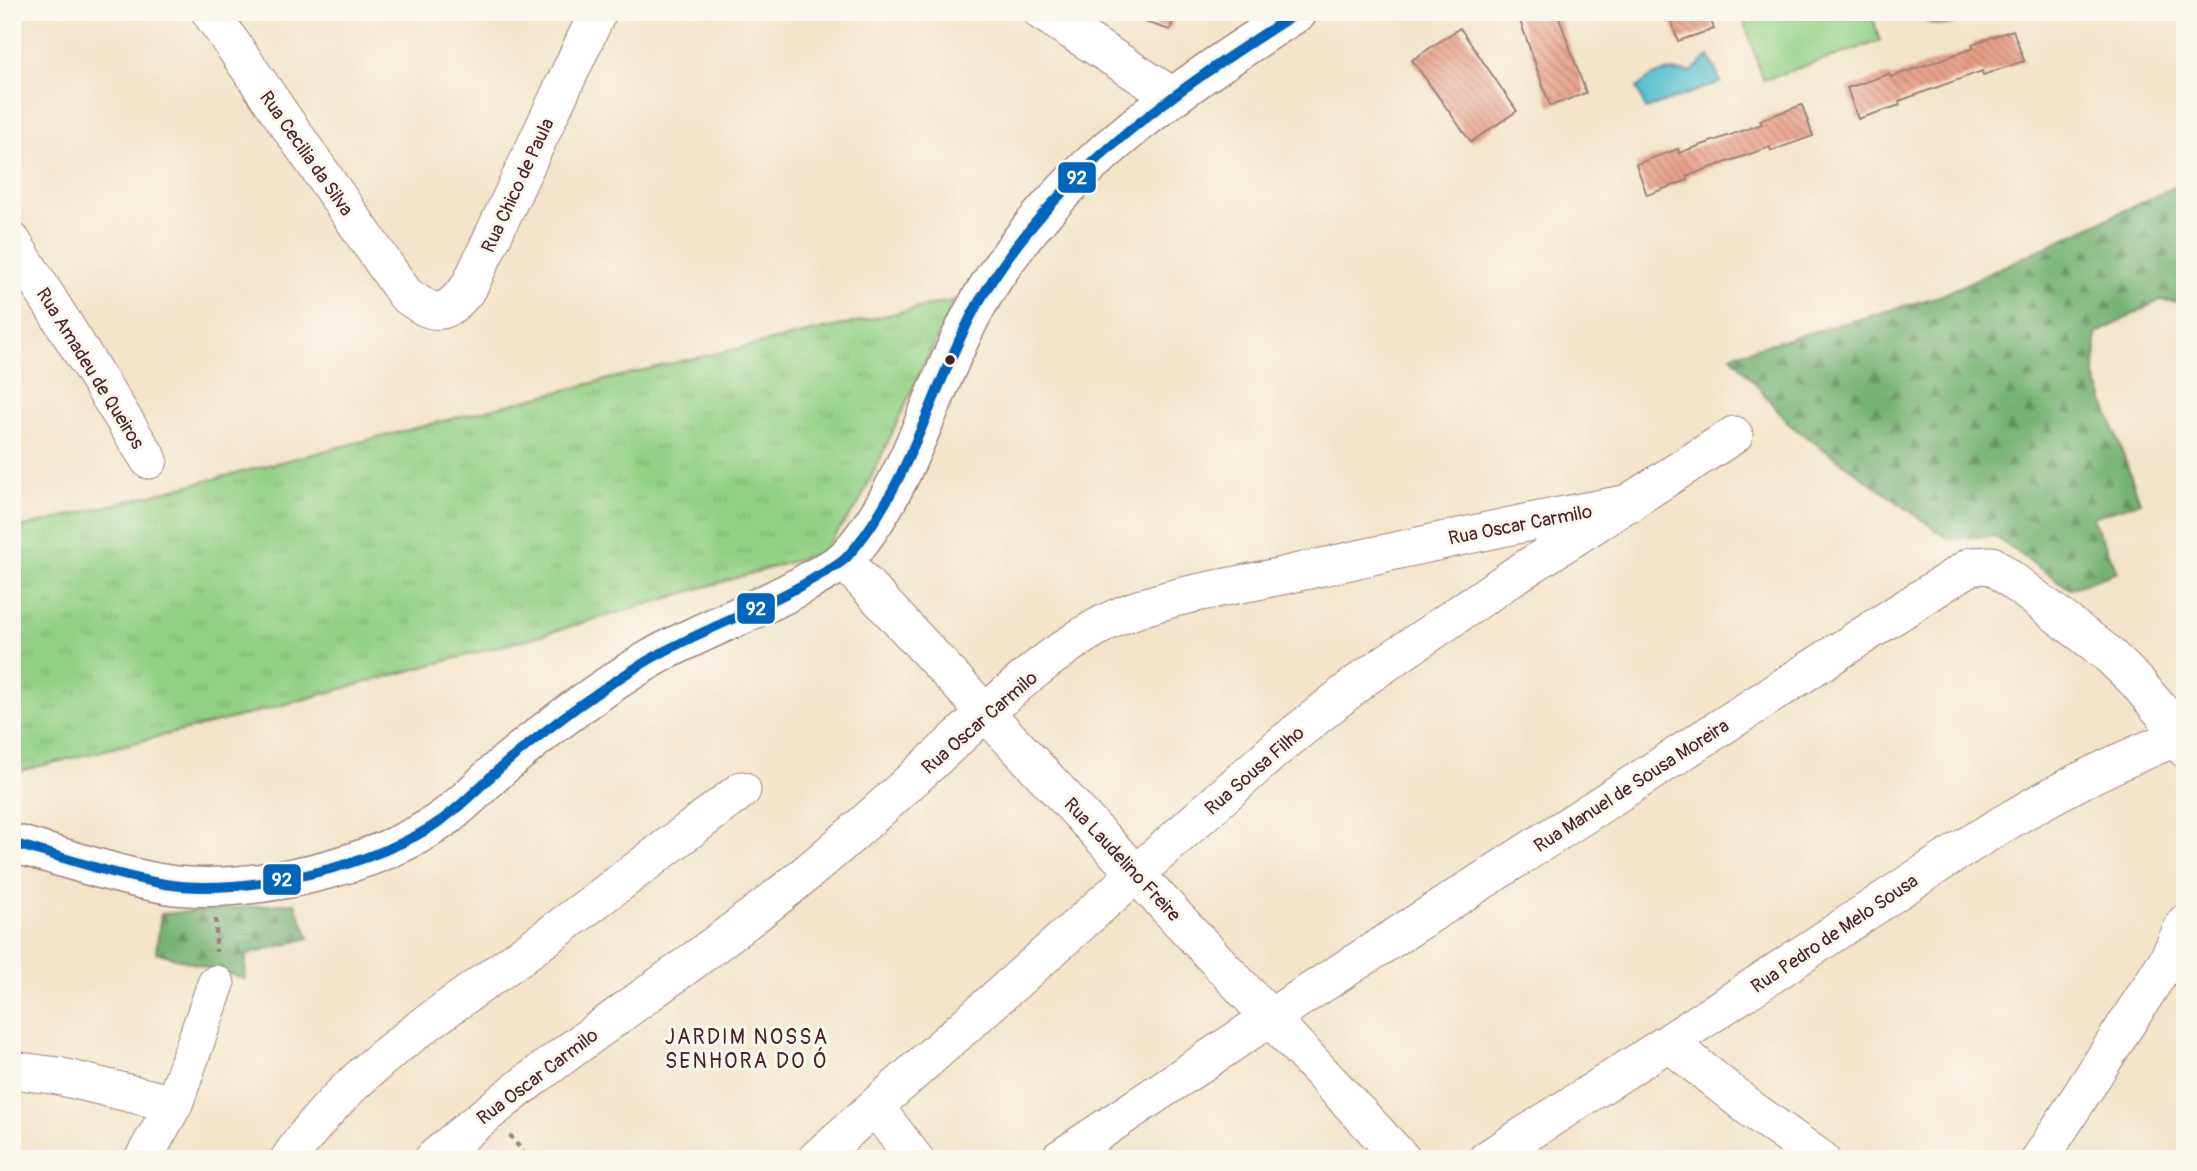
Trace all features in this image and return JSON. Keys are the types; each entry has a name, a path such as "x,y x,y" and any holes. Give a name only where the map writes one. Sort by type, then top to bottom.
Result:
{"main road":[{"path":"12,843 125,876 169,884 215,888 308,874 394,848 443,819 511,758 581,704 649,659 783,596 844,561 875,518 977,306 1016,250 1060,197 1111,143 1171,95 1298,12"}],"street":[{"name":"Rua Cecilia da Silva","path":"210,12 405,294"},
{"name":"Rua Chico de Paula","path":"405,294 423,308 435,312 446,310 469,287 598,12"},
{"path":"1042,12 1171,95"},
{"name":"Rua Amadeu de Queiros","path":"12,241 149,460"},
{"name":"Rua Sousa Filho","path":"816,1159 1276,749 1363,679 1511,578 1734,435"},
{"name":"Rua Oscar Carmilo","path":"433,1159 490,1109 712,948 792,885 986,712 1065,648 1105,623 1144,608 1476,531 1630,503"},
{"name":"Rua Laudelino Freire","path":"844,561 1402,1159"},
{"name":"Rua Manuel de Sousa Moreira","path":"1059,1159 1271,1017 1971,566 1992,565 2107,653 2136,681 2184,740"},
{"name":"Rua Pedro de Melo Sousa","path":"1487,1159 1669,1044 1928,870 2043,801 2123,759 2184,740"},
{"path":"289,1159 340,1094 402,1041 536,945 742,790"},
{"path":"2040,1159 2168,959 2185,923"},
{"path":"144,1159 174,1104 216,984"},
{"path":"1669,1044 1751,1110 1821,1159"},
{"path":"12,1070 58,1076 174,1104"},
{"path":"876,1108 915,1159"}],"path":[{"path":"215,888 216,984"}],"green space":[{"path":"1751,12 1871,12 1880,41 1763,80 1742,15"},
{"path":"1918,12 1968,12 1957,22 1943,26 1929,22"},
{"path":"2185,182 2185,302 2160,300 2096,334 2095,376 2140,502 2092,517 2118,572 2070,589 1994,536 1949,539 1790,425 1731,355 1940,296"},
{"path":"955,300 858,505 821,553 531,638 246,715 12,773 12,530 664,365"},
{"path":"295,903 309,938 246,955 245,979 156,952 161,914"}],"water":[{"path":"1709,56 1721,82 1646,109 1637,88 1643,82 1661,73 1691,72"}],"building":[{"path":"1148,12 1176,12 1170,30 1145,22"},
{"path":"1517,12 1557,12 1586,93 1550,106"},
{"path":"1668,12 1708,12 1714,29 1678,41"},
{"path":"1460,28 1517,111 1471,142 1412,60"},
{"path":"2013,30 2024,61 1983,75 1982,71 1899,101 1900,105 1858,119 1847,88 1889,74 1891,77 1974,48 1972,44"},
{"path":"1802,105 1813,136 1771,151 1770,147 1687,176 1688,180 1647,195 1636,164 1678,149 1679,153 1762,124 1760,120"}],"transit line":[{"name":"92","path":"12,843 126,876 197,887 271,882 348,864 416,836 443,819 544,732 647,661 791,591 838,564 868,531 886,502 976,307 1006,260 1040,217 1118,140 1206,73 1298,12"}],"district":[{"name":"JARDIM NOSSA SENHORA DO Ó","path":"747,1049"}]}
